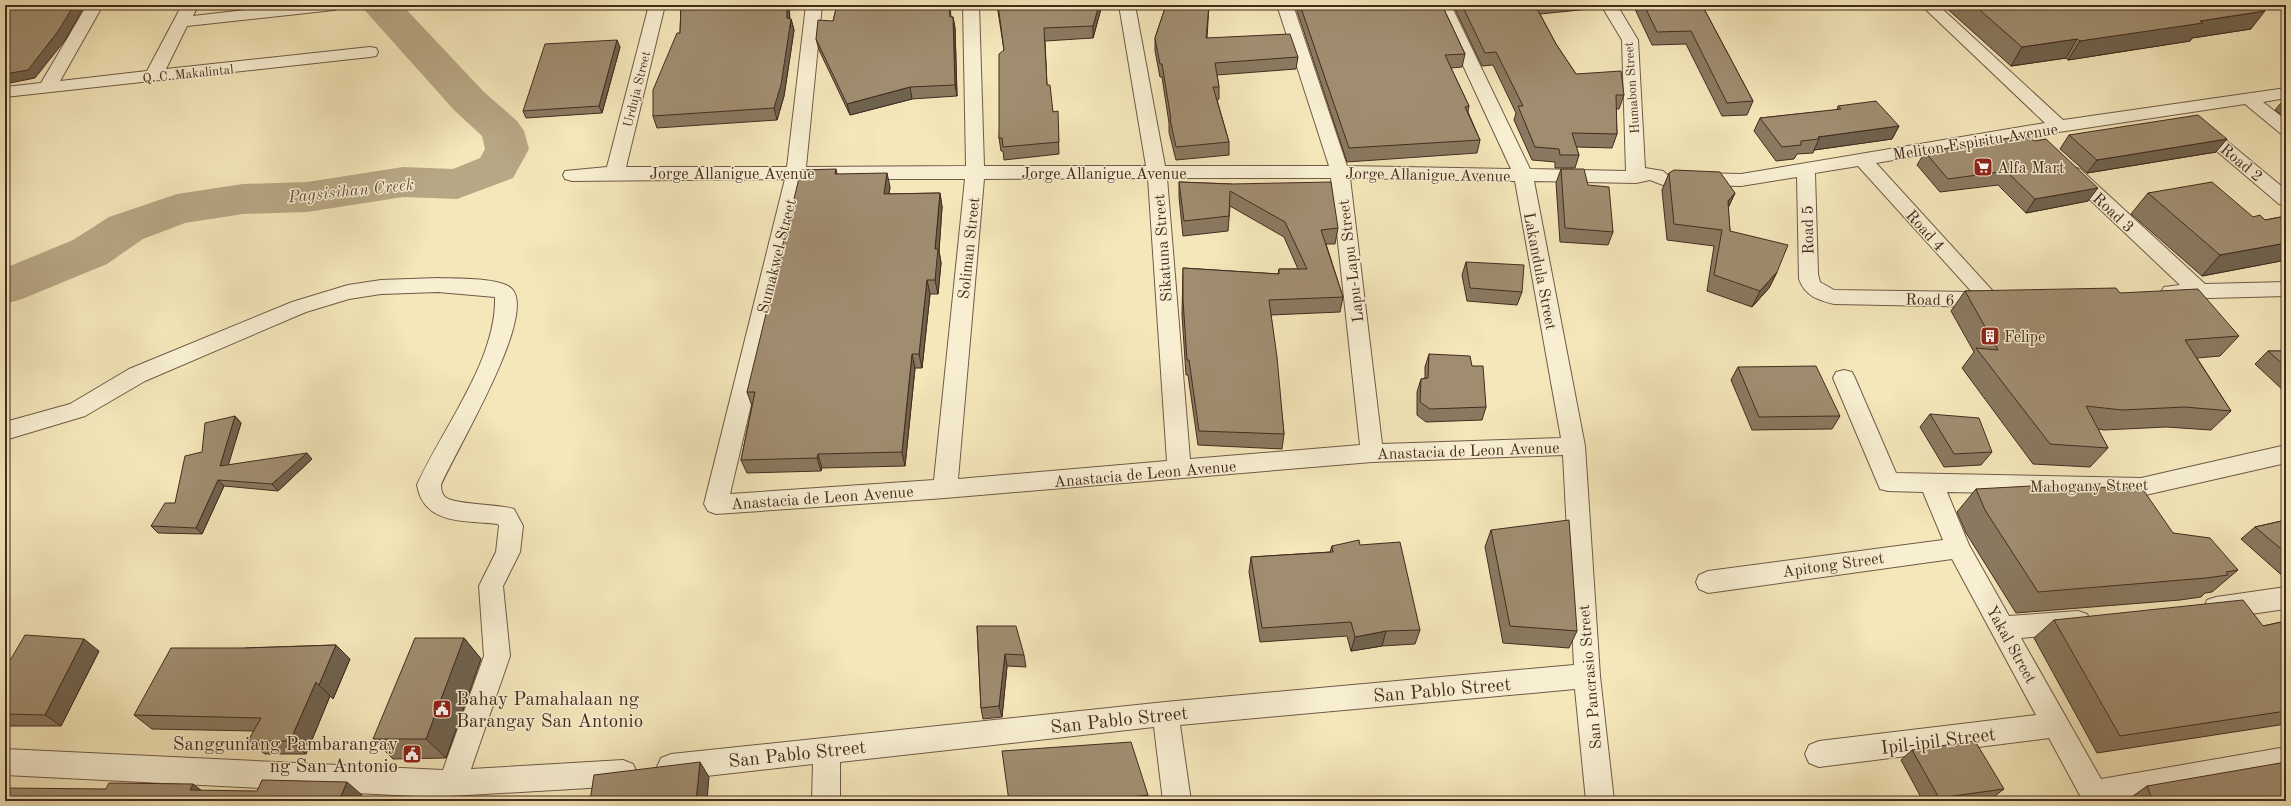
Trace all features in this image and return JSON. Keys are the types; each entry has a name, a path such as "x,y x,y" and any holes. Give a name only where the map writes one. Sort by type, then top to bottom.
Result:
{"street":[{"path":"47,88 95,5"},
{"path":"153,77 190,5"},
{"path":"181,22 334,5"},
{"name":"Urduja Street","path":"615,173 657,5"},
{"name":"Sumakwel Street","path":"716,504 796,173 814,5"},
{"name":"Soliman Street","path":"945,490 975,173 971,5"},
{"name":"Sikatuna Street","path":"1127,5 1157,173 1179,470"},
{"name":"Lapu-Lapu Street","path":"1285,5 1340,172 1372,453"},
{"name":"Lakandula Street","path":"1442,5 1523,175 1574,446 1580,553"},
{"name":"Humabon Street","path":"1609,5 1630,40 1650,178"},
{"path":"1930,5 2058,126"},
{"name":"Q. C. Makalintal","path":"5,92 153,77 370,52"},
{"name":"Meliton Espiritu Avenue","path":"1650,178 1741,180 2058,126 2179,110 2286,93"},
{"path":"2249,99 2286,129"},
{"name":"Road 2","path":"2179,110 2286,200"},
{"name":"Road 3","path":"2029,132 2200,291"},
{"name":"Road 4","path":"1862,159 1998,300"},
{"name":"Road 5","path":"1806,169 1808,274 1809,283 1815,290"},
{"name":"Jorge Allanigue Avenue","path":"572,175 615,173 1340,172 1650,178"},
{"path":"5,431 77,410 137,375 298,307 348,292 381,287 438,285 497,289 505,294 507,303 503,323 488,367 458,433 429,485 432,497 437,504 458,511 492,512 506,516 511,526 508,552 490,586 497,656 438,789"},
{"path":"2153,293 2286,289"},
{"name":"Road 6","path":"1815,290 1834,298 1998,300"},
{"name":"Mahogany Street","path":"1844,378 1888,482 2141,487 2286,454"},
{"name":"Anastacia de Leon Avenue","path":"716,504 945,490 1372,453 1574,446"},
{"name":"Yakal Street","path":"1932,484 1958,548 2096,798"},
{"name":"Apitong Street","path":"1708,582 1958,548"},
{"name":"San Pancrasio Street","path":"1580,553 1587,676 1600,801"},
{"path":"2194,611 2286,598"},
{"path":"2002,628 2102,620"},
{"name":"San Pablo Street","path":"5,762 438,789 601,776 827,749 1165,714 1587,676"},
{"path":"1165,714 1177,801"},
{"name":"Ipil-ipil Street","path":"1819,754 2056,725"},
{"path":"826,801 827,749"},
{"path":"2096,798 2286,760"}],"building":[{"path":"5,5 74,5 59,30 28,70 5,74"},
{"path":"681,5 787,5 787,18 791,19 781,85 774,108 653,116 653,90 677,33 680,33"},
{"path":"837,5 949,5 950,17 953,17 955,85 910,87 847,104 816,39 818,20 833,21"},
{"path":"998,5 1099,5 1093,26 1044,28 1047,85 1050,85 1053,112 1058,111 1059,142 1003,147 1002,138 999,138 999,54 1004,50"},
{"path":"1166,5 1209,5 1206,38 1290,34 1298,57 1215,63 1219,87 1213,87 1229,142 1176,147 1170,119 1162,64 1160,64 1155,38"},
{"path":"1300,5 1442,5 1465,54 1445,55 1469,106 1465,107 1480,140 1349,148"},
{"path":"1462,5 1535,5 1556,44 1576,74 1621,71 1624,95 1616,95 1617,134 1572,133 1579,155 1560,155 1559,149 1535,147 1518,106 1523,106 1496,52 1485,53"},
{"path":"1644,5 1702,5 1753,101 1727,103 1691,31 1657,32"},
{"path":"1974,5 2257,5 2265,11 2200,21 2203,23 2080,41 2077,39 2022,47"},
{"path":"617,40 599,106 523,111 545,44"},
{"path":"1876,101 1899,126 1818,137 1819,139 1801,141 1801,145 1782,147 1760,118 1841,109 1838,106"},
{"path":"2198,115 2227,139 2097,160 2069,135"},
{"path":"2028,135 2034,141 2046,139 2098,188 2035,199 2006,171 1948,179 1925,152"},
{"path":"836,169 835,174 887,173 884,194 940,193 935,249 938,249 935,280 927,280 919,354 912,354 902,452 818,454 817,458 741,460 755,392 747,392 801,170"},
{"path":"1561,169 1584,169 1588,185 1609,187 1613,232 1565,228"},
{"path":"1674,170 1720,172 1735,193 1728,201 1730,231 1788,245 1777,272 1760,291 1714,275 1722,230 1674,224 1669,173"},
{"path":"1179,182 1231,184 1331,182 1338,228 1321,230 1343,297 1269,300 1277,357 1284,434 1199,431 1189,360 1187,360 1183,300 1183,268 1279,274 1279,269 1307,269 1285,222 1230,191 1229,216 1184,221"},
{"path":"2212,182 2253,217 2260,215 2265,220 2286,216 2286,243 2220,255 2148,193"},
{"path":"1466,262 1524,265 1522,292 1470,288"},
{"path":"2116,288 2120,293 2198,289 2239,336 2185,340 2231,411 2185,407 2122,410 2086,406 2108,448 2050,444 1976,348 1998,350 1965,291"},
{"path":"2268,351 2286,351 2286,367"},
{"path":"1429,354 1470,356 1472,366 1483,366 1486,407 1430,409 1420,402 1421,379 1428,378"},
{"path":"1816,366 1840,416 1759,417 1738,367"},
{"path":"1930,414 1979,418 1992,452 1954,454"},
{"path":"235,416 220,466 307,453 272,484 218,480 196,528 151,526 165,503 175,503 185,456 202,452 205,423"},
{"path":"2031,486 2142,488 2173,533 2210,538 2238,570 2226,572 2228,575 2206,578 2038,592 1985,510 1976,489"},
{"path":"1569,520 1577,631 1510,626 1491,530"},
{"path":"2286,520 2286,553 2255,527"},
{"path":"1359,540 1360,545 1400,542 1420,630 1386,631 1355,637 1351,622 1262,628 1251,557 1333,552 1332,546"},
{"path":"2243,600 2263,626 2286,621 2286,711 2120,736 2054,620"},
{"path":"977,626 1016,626 1024,655 1005,654 999,706 981,708"},
{"path":"25,635 84,639 45,715 5,714 5,669"},
{"path":"415,638 464,638 426,739 373,739"},
{"path":"336,645 319,685 316,682 290,741 248,741 261,718 134,715 171,648 245,648"},
{"path":"1975,741 2004,789 1939,798 1912,750"},
{"path":"1131,742 1148,795 1116,799 1116,801 1009,801 1002,751"},
{"path":"700,762 696,801 590,801 594,775"},
{"path":"2286,762 2286,801 2153,801 2147,786"},
{"path":"262,780 347,782 339,801 5,801 5,788 106,789 109,783 193,784 190,790 257,791"}],"waterway":[{"name":"Pagsisihan Creek","path":"5,287 90,252 126,228 177,209 243,199 307,197 403,182 457,184 497,168 507,149 502,131 469,101 380,5"}],"place":[{"name":"Alfa Mart","path":"1983,167"},
{"name":"Felipe","path":"1990,336"},
{"name":"Bahay Pamahalaan ng Barangay San Antonio","path":"442,709"},
{"name":"Sangguniang Pambarangay ng San Antonio","path":"412,754"}]}
